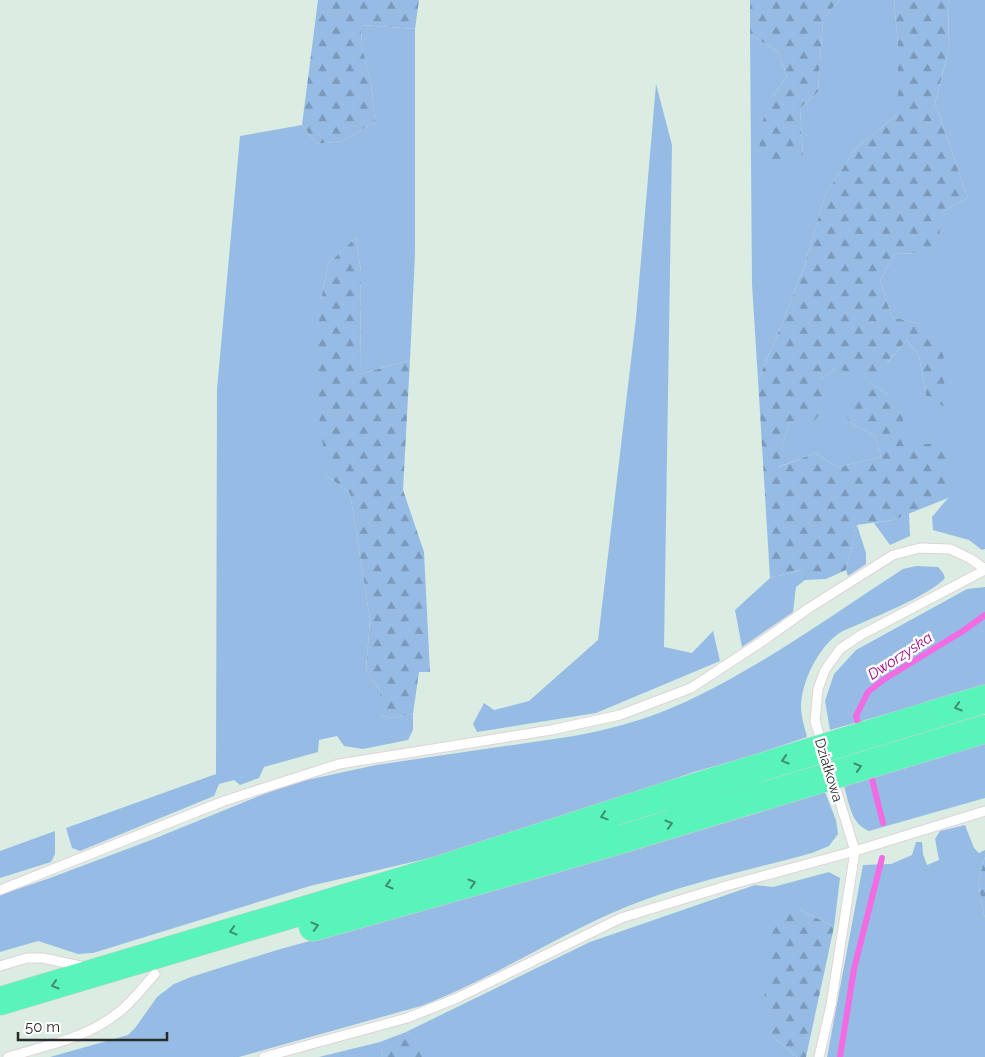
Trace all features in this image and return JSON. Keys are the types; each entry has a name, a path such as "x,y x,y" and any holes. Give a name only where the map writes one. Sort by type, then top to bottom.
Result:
{"main road":[{"path":"0,1001 436,871 667,796 985,699"},
{"path":"0,1020 622,838 985,729"}],"lane":[{"path":"0,890 224,801 339,764 551,730 620,715 691,688 809,608 893,555 920,548 950,549 972,559 985,570"},
{"name":"Działkowa","path":"818,1057 831,1005 855,852 815,721 818,688 825,670 840,649 861,635 985,570"},
{"path":"264,1057 407,1018 456,999 621,918 726,886 855,852 985,811"},
{"path":"0,966 27,958 44,958 102,971"},
{"path":"8,1057 67,1040 97,1027 115,1016 132,1002 155,974"}],"green space":[{"path":"318,0 419,0 415,29 361,25 362,47 371,82 375,122 342,141 317,144 302,125"},
{"path":"750,0 840,0 823,18 818,92 800,108 803,155 771,161 760,154 759,130 773,96 787,76 778,52 750,34"},
{"path":"840,0 894,0 898,46 898,114 856,148 825,195 804,267 758,380 752,284 750,34 778,52 787,76 773,96 803,155 800,108 818,92 823,18"},
{"path":"894,0 949,0 948,52 935,103 968,198 939,213 940,242 916,253 894,254 880,281 892,317 921,324 943,339 945,407 926,396 919,356 907,340 870,382 889,395 903,412 903,445 946,443 948,498 893,520 857,525 846,570 826,579 805,580 801,570 770,578 758,380 804,267 825,195 856,148 898,114 898,46","holes":["836,368 869,381 841,403 849,422 875,436 881,457 838,467 815,453 779,467 790,421 814,421 826,407 820,380"]},
{"path":"949,0 985,0 985,549 982,550 969,540 933,530 932,517 948,498 903,445 889,395 870,382 849,422 875,436 881,457 838,467 815,453 778,467 790,421 814,421 820,380 836,368 887,363 907,340 919,356 926,396 945,406 921,324 892,317 880,281 894,254 916,253 939,213 968,198 935,103 948,52"},
{"path":"361,25 415,29 415,253 410,360 360,374 361,272 356,237 328,264 321,300 327,476 350,493 370,619 366,670 380,691 380,715 394,718 413,714 413,730 408,740 363,749 344,746 337,736 319,740 318,752 264,767 259,778 240,785 234,780 219,784 214,796 80,851 72,848 66,828 216,774 217,389 240,136 302,125 317,144 342,141 375,122 371,82 362,47"},
{"path":"656,84 672,145 664,647 692,653 713,631 720,661 596,713 477,732 473,724 484,703 494,710 529,701 598,640 636,318"},
{"path":"356,237 361,272 360,374 410,360 403,490 424,552 430,672 419,672 413,714 394,718 380,715 380,691 366,670 370,619 350,493 327,476 317,400 317,340 321,300 328,264"},
{"path":"909,513 910,536 890,545 874,523 893,520"},
{"path":"857,525 866,553 866,564 848,576 846,570"},
{"path":"916,566 938,567 945,578 938,585 915,599 840,633 831,640 815,660 809,672 802,696 801,711 807,737 748,757 694,772 447,854 310,886 93,953 78,954 38,941 0,952 0,895 151,840 269,792 307,780 376,765 574,736 613,728 652,716 706,692 735,676 792,642 903,569"},
{"path":"802,570 805,580 796,587 793,612 742,647 735,610 770,578"},
{"path":"985,587 985,686 830,730 825,701 834,674 856,650 967,589"},
{"path":"985,742 985,798 869,831 863,828 854,818 844,786"},
{"path":"825,792 836,820 838,834 829,846 812,853 695,884 626,907 600,918 473,983 421,1006 239,1057 50,1057 128,1035 157,997 174,984 191,977 277,950 419,911"},
{"path":"965,825 974,848 979,853 985,850 978,882 985,920 985,1057 827,1057 863,865 891,864 912,855 916,842 922,842 923,854 927,865 939,860 935,839 940,831"},
{"path":"55,831 55,854 51,862 0,878 0,851"},
{"path":"985,857 985,920 978,882"},
{"path":"829,872 840,878 834,927 799,909 773,1037 797,1057 422,1057 421,1043 406,1032 590,942 755,885 773,887"},
{"path":"799,909 834,927 806,1057 797,1057 773,1037 764,1000 774,918"},
{"path":"406,1032 422,1043 422,1057 383,1057 380,1042"},
{"path":"380,1042 383,1057 319,1057"}],"waterway":[{"name":"Dworzyska","path":"860,729 856,716 868,692 883,680 963,631 985,615"},
{"name":"Dworzyska","path":"870,771 883,823"},
{"name":"Dworzyska","path":"840,1057 854,969 882,858"}]}
